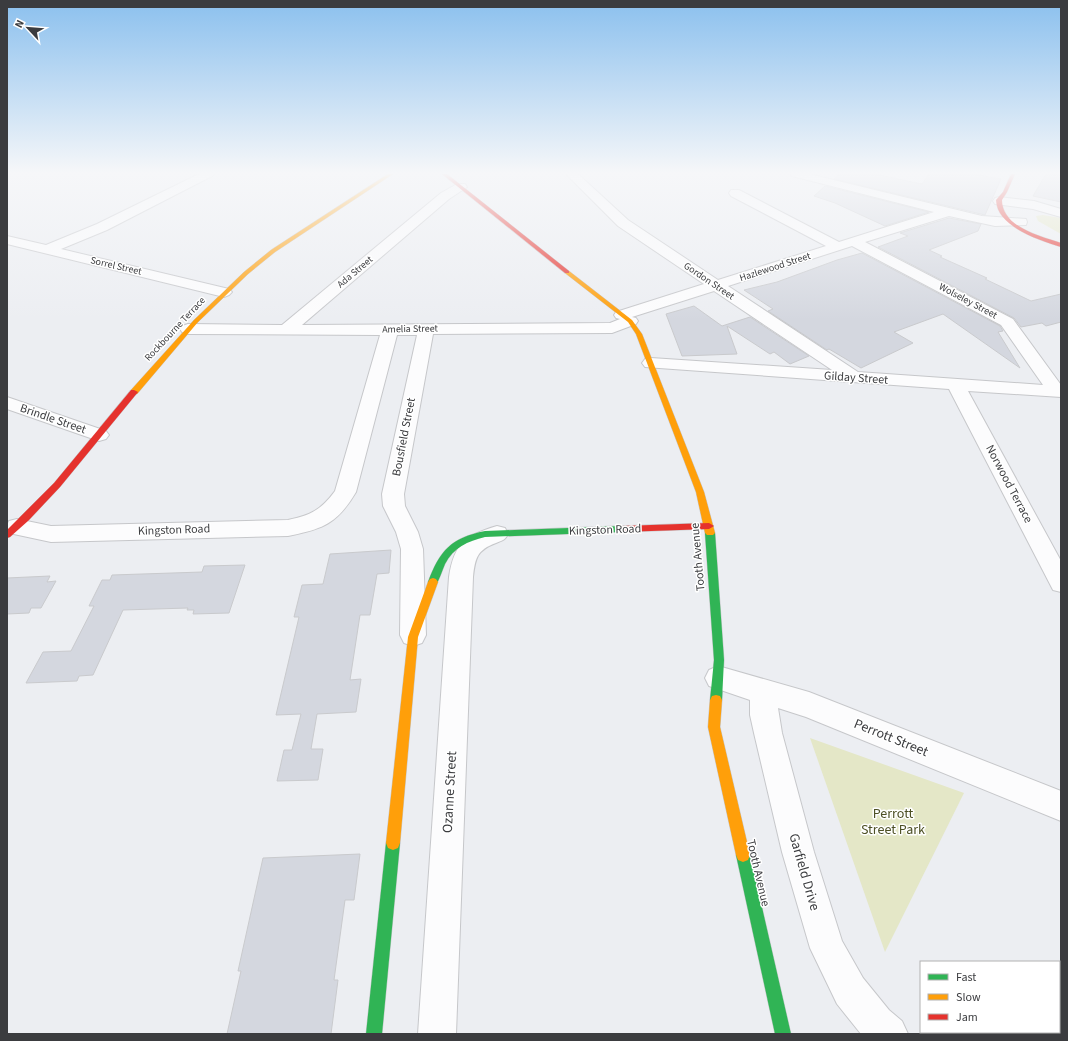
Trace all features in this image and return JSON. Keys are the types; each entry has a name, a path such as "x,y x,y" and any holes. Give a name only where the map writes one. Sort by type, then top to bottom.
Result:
{"street":[{"path":"46,250 90,223"},
{"path":"46,250 111,223"},
{"name":"Rockbourne Terrace","path":"12,531 41,503 170,348 224,292 273,251 317,223"},
{"name":"Ada Street","path":"288,328 413,223"},
{"name":"Tooth Avenue","path":"506,223 626,318 640,334 700,492 709,526 718,654 718,678 714,721 715,733 783,1034"},
{"name":"Gordon Street","path":"623,223 854,377"},
{"path":"793,223 839,246"},
{"name":"Hazlewood Street","path":"626,318 716,286 839,246 919,223"},
{"path":"1022,223 1040,238 1057,244"},
{"name":"Sorrel Street","path":"7,240 224,292"},
{"name":"Wolseley Street","path":"854,242 1007,322 1058,392"},
{"name":"Amelia Street","path":"188,329 288,328 390,330 612,328 626,318"},
{"name":"Bousfield Street","path":"413,637 410,543 394,506 393,494 426,329"},
{"name":"Kingston Road","path":"12,531 51,534 288,528 304,525 318,520 329,514 345,492 390,330"},
{"name":"Gilday Street","path":"651,363 1058,392"},
{"name":"Norwood Terrace","path":"956,384 1061,583"},
{"name":"Brindle Street","path":"7,403 99,435"},
{"name":"Kingston Road","path":"459,549 500,533 709,526"},
{"path":"374,1034 413,637 438,567 445,554 459,549"},
{"name":"Ozanne Street","path":"437,1034 463,562 459,549"},
{"name":"Perrott Street","path":"718,678 809,705 1061,806"},
{"name":"Garfield Drive","path":"763,691 764,715 768,733 798,852 827,948 850,991 876,1023 889,1034"}],"green space":[{"path":"1041,223 1061,223 1061,234"},
{"name":"Perrott Street Park","path":"810,738 964,793 885,952"}],"building":[{"path":"878,223 896,223 885,226"},
{"path":"934,223 981,224 978,231 929,250 942,256 940,257 987,278 985,279 1031,301 1061,294 1061,322 1046,326 1042,323 1021,327 1014,318 878,247 908,236 900,233"},
{"path":"862,253 1000,326 1003,331 998,332 1020,368 943,314 894,332 913,343 861,368 829,349 827,350 768,311 773,309 744,290 777,282 837,260"},
{"path":"694,306 722,326 750,317 809,356 790,364 774,352 770,354 727,326 737,354 682,356 666,314"},
{"path":"391,550 389,573 377,574 370,615 360,615 350,680 361,679 356,712 317,714 311,749 323,749 318,780 277,781 284,750 292,750 301,714 276,715 299,617 294,617 302,585 323,584 330,554"},
{"path":"245,565 229,613 193,614 194,610 187,610 188,608 123,610 93,675 79,676 77,681 26,683 43,652 71,651 94,606 89,606 102,580 110,580 112,575 202,572 204,566"},
{"path":"50,576 47,582 56,581 41,608 31,608 29,613 7,614 7,578"},
{"path":"360,854 354,900 345,900 334,980 338,980 331,1034 227,1034 241,971 238,971 263,858"}],"traffic: fast":[{"path":"433,582 441,563 451,549 457,544 474,537 485,534 622,529"},
{"path":"710,533 719,660 716,700"},
{"path":"374,1034 393,843"},
{"path":"743,855 783,1034"}],"traffic: slow":[{"path":"134,392 196,321 246,273 273,251 317,223"},
{"path":"567,272 630,321 639,334 700,492 710,533"},
{"path":"393,843 413,637 433,582"},
{"path":"716,700 714,727 743,855"}],"traffic: jam":[{"path":"505,223 567,272"},
{"path":"1011,223 1026,232 1061,245"},
{"path":"7,535 25,519 57,485 134,392"},
{"path":"622,529 709,526"}]}
